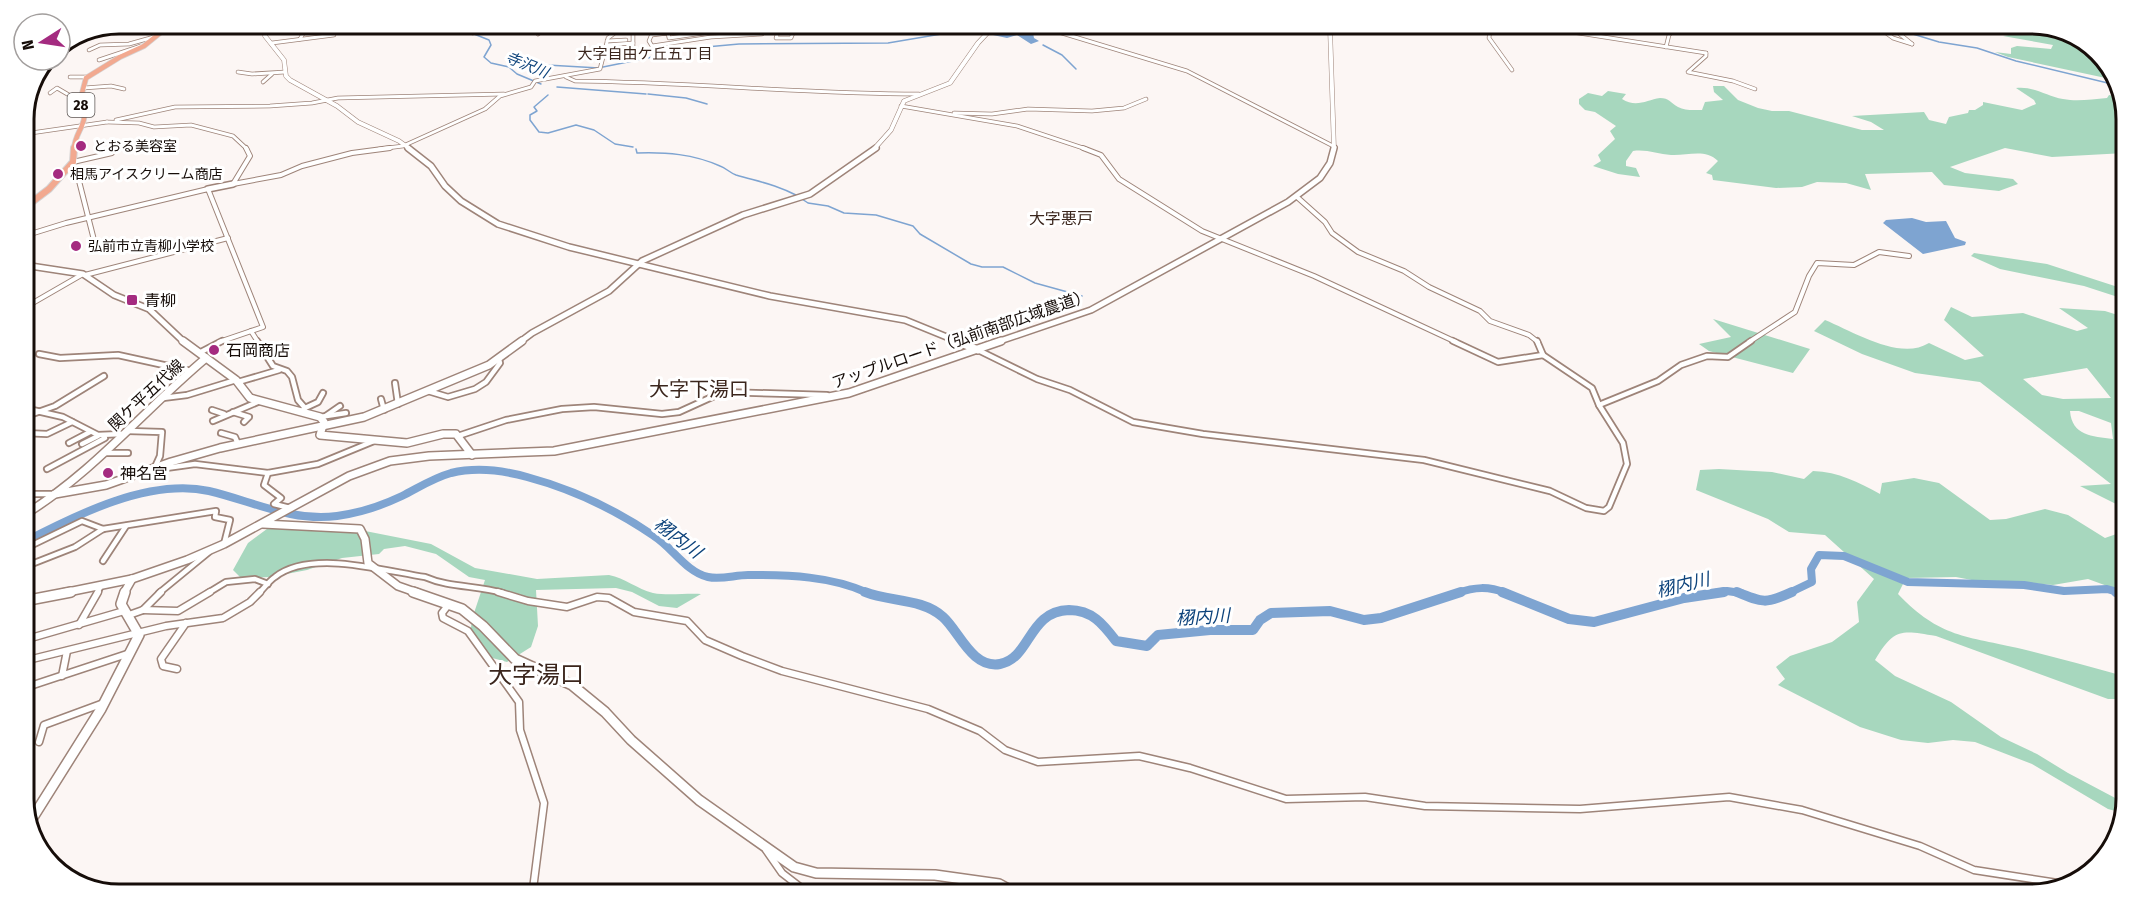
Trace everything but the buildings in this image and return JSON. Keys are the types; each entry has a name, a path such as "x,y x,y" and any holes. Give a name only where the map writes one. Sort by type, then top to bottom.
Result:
{"main road":[{"name":"28","path":"35,199 50,189 73,162 74,143 85,117 85,110 80,104 84,82 88,76 144,46 158,34"}],"street":[{"path":"266,34 285,62 285,72 290,80 327,100 358,122 394,138 431,166 453,194 485,218 569,248 781,299 919,324 1037,379 1070,390 1133,422 1203,434 1424,460 1550,491 1586,508 1604,511 1617,491 1627,464 1623,443 1599,405 1592,388 1543,355 1537,340 1529,335 1490,321 1480,311 1429,287 1404,271 1358,252 1332,233 1325,222 1297,197"},
{"path":"300,39 303,34"},
{"path":"35,133 107,122 175,107 270,106 327,100 506,93 531,87 533,82 540,80 600,69 607,43 616,34"},
{"path":"633,34 633,50"},
{"path":"652,34 649,41 653,48 720,36 762,34"},
{"path":"668,34 669,44"},
{"path":"669,38 697,34"},
{"path":"704,34 705,38"},
{"path":"777,34 776,38 790,38 792,34"},
{"path":"35,495 95,488 153,468 238,444 351,421 428,392 499,360 532,333 609,291 637,264 743,214 810,194 818,189 873,151 891,130 900,106 919,94 950,83 986,34"},
{"path":"1065,34 1187,71 1335,147"},
{"name":"アップルロード（弘前南部広域農道）","path":"35,599 132,579 210,550 349,476 378,465 414,457 554,451 841,396 1091,310 1297,197 1325,174 1331,164 1335,147 1330,34"},
{"path":"1489,34 1489,38 1512,70"},
{"path":"1584,34 1706,53 1706,57 1687,70 1690,73 1733,81 1755,89"},
{"path":"1666,47 1670,34"},
{"path":"1888,34 1912,44 1901,34"},
{"path":"272,43 334,35"},
{"path":"89,50 100,45 129,44 154,37"},
{"path":"607,43 626,40"},
{"path":"607,43 633,43"},
{"path":"99,60 130,48 144,46"},
{"path":"238,72 252,74 285,72"},
{"path":"263,82 273,73"},
{"path":"70,77 88,76"},
{"path":"566,77 575,81 655,82 867,94 919,94"},
{"path":"84,88 111,86 124,89"},
{"path":"50,93 57,88 74,98 82,97"},
{"path":"35,233 233,183 281,175 302,166 352,153 404,146 485,109 506,93"},
{"path":"900,106 951,114 992,114 1028,109 1092,111 1124,108 1146,99"},
{"path":"951,114 1036,130 1101,155 1119,179 1202,231 1314,276 1498,362 1543,355"},
{"path":"107,122 139,123 154,127 191,125 233,136 246,147 250,156 233,183"},
{"path":"73,162 112,153"},
{"path":"79,181 94,240"},
{"path":"199,353 229,337 263,327 208,189"},
{"path":"35,302 84,275 228,238"},
{"path":"1599,405 1658,381 1681,365 1707,356 1728,357 1734,354 1769,327 1795,312 1809,276 1817,263 1854,265 1879,252 1909,256"},
{"name":"関ケ平五代線","path":"35,268 84,275 114,295 155,313 206,358 123,433 106,453 35,508"},
{"path":"251,331 273,366 287,371 292,377 298,400 303,409"},
{"path":"39,354 55,359 81,359 115,354 146,359 191,371"},
{"path":"206,358 237,381 250,398 303,409 324,416 346,413"},
{"path":"428,392 448,397 475,389 486,382 500,363 499,360"},
{"path":"160,398 187,395 255,375 270,375 279,370"},
{"path":"35,414 43,412 104,376"},
{"path":"395,383 398,404"},
{"path":"324,416 320,435 374,441 415,442 441,434 458,436 477,428 552,410 589,406 636,413 670,413 683,411 707,397 723,392 841,396"},
{"path":"303,409 318,402 323,393"},
{"path":"381,399 384,410"},
{"path":"213,421 260,401"},
{"path":"324,416 340,406"},
{"path":"35,410 64,416 72,423 105,438"},
{"path":"212,410 221,414 231,412 249,417 243,422"},
{"path":"35,434 46,434 72,423"},
{"path":"69,442 90,432"},
{"path":"47,469 105,438 123,433 162,432 160,456 153,468"},
{"path":"221,433 235,437 238,444"},
{"path":"82,444 98,436"},
{"path":"458,436 472,455"},
{"path":"153,468 195,465 268,473 318,464 374,441"},
{"path":"106,453 128,453"},
{"path":"268,473 264,485 281,498 274,504 287,509"},
{"path":"35,563 75,547 103,529 216,511 215,517 230,520 231,524 224,544"},
{"path":"35,544 82,521 103,529"},
{"path":"103,561 109,556 119,531 128,524"},
{"path":"261,524 360,529 366,539 368,563 375,569 398,586 462,609 483,626 515,659 572,684 699,800 794,867 816,873 934,875 999,884"},
{"path":"143,610 154,597 210,550"},
{"path":"35,658 139,633 223,618 234,613 276,576 292,568 325,562 425,577 447,584 488,588 528,600 567,607 597,597 609,598 634,612 687,621 705,640 782,671 928,709 980,732 1005,750 1038,762 1139,756 1190,768 1286,799 1365,797 1425,806 1580,809 1729,797 1802,810 1920,846 1974,870 2048,882"},
{"path":"132,579 122,596 121,604 139,633"},
{"path":"35,638 55,634 96,617 143,610 178,611 226,582 255,579 268,584"},
{"path":"79,625 102,585"},
{"path":"449,604 442,613 442,618 468,631 519,702 520,730 544,803 534,884"},
{"path":"177,669 163,666 161,663 186,623"},
{"path":"36,813 106,702 123,671 128,654 139,633"},
{"path":"62,676 67,651"},
{"path":"35,685 128,654"},
{"path":"39,742 44,725 106,702"},
{"path":"764,846 777,870 792,884"}],"green space":[{"path":"2031,34 2063,41 2087,56 2104,78 2008,57 1995,52 2011,54 2011,48 2017,46 2051,49 2053,45 2003,36"},
{"path":"1713,86 1724,86 1738,100 1758,108 1789,111 1862,130 1884,130 1871,122 1852,116 1924,112 1929,120 1946,124 1949,117 1975,110 1983,105 1983,102 2022,110 2036,104 2034,100 2016,88 2029,88 2069,100 2107,98 2109,95 2112,96 2114,103 2115,154 2052,157 2005,148 1950,167 1965,173 2013,179 2018,184 1999,191 1944,185 1932,172 1865,174 1871,190 1846,183 1817,182 1802,187 1776,188 1713,180 1712,175 1706,173 1718,161 1702,154 1671,155 1633,151 1626,161 1626,166 1636,168 1640,177 1618,174 1593,166 1601,161 1598,155 1615,139 1610,131 1616,126 1595,112 1585,110 1579,104 1579,99 1588,93 1602,96 1608,91 1626,94 1622,99 1632,103 1663,98 1684,109 1702,110 1705,102 1723,100 1714,92"},
{"path":"1974,253 2047,264 2115,286 2115,296 2084,286 2000,269 1971,256"},
{"path":"1951,307 1972,317 2023,313 2077,331 2088,328 2059,308 2105,311 2115,314 2116,504 2080,486 2111,484 1980,382 1915,373 1862,354 1814,331 1825,320 1891,347 1917,348 1929,343 1965,360 1984,356 1944,320","holes":["2087,368 2111,398 2063,399 2042,395 2023,379","2070,411 2079,411 2111,423 2113,439 2079,430 2075,426"]},
{"path":"1713,319 1810,349 1793,373 1709,351 1699,344 1731,337"},
{"path":"1700,470 1772,472 1804,479 1813,471 1831,473 1848,478 1880,494 1882,483 1914,478 1939,483 1990,520 2006,519 2045,509 2068,515 2105,538 2116,534 2116,589 2088,579 2053,585 2007,581 1982,582 1956,577 1906,578 1898,594 1927,619 1955,633 2116,674 2116,699 2108,699 1936,636 1924,634 1906,633 1893,637 1875,660 1895,676 1951,702 2001,737 2037,754 2116,798 2115,811 2032,764 1975,742 1953,740 1928,743 1901,740 1860,727 1778,685 1785,679 1776,667 1790,656 1832,642 1859,622 1857,602 1874,579 1825,535 1789,532 1768,519 1696,490"},
{"path":"271,526 355,529 431,544 475,568 537,579 609,575 653,593 701,594 677,608 659,606 632,592 616,588 536,590 538,626 531,647 507,662 485,656 470,637 472,619 485,580 469,577 436,554 405,546 384,549 379,554 342,558 307,570 271,577 241,578 233,570 248,543"}],"water":[{"path":"1033,34 1034,38 1039,41 1031,44 1017,35 1007,38 993,35"},
{"path":"1912,218 1926,222 1946,221 1955,238 1966,242 1965,245 1923,254 1883,223 1886,220"}],"waterway":[{"path":"474,34 489,40 491,45 484,57 491,63 509,67 547,65 599,68"},
{"path":"695,48 739,44 888,43 941,34"},
{"path":"1913,34 1939,42 1977,48 2016,61 2107,83"},
{"path":"1043,45 1062,55 1076,69"},
{"path":"603,67 692,49"},
{"name":"寺沢川","path":"510,68 517,74 541,84"},
{"path":"557,87 646,94"},
{"path":"648,94 686,98 707,104"},
{"name":"寺沢川","path":"548,95 534,107 537,111 530,115 530,120 539,132 548,133 576,125 594,130 615,144 633,147"},
{"name":"寺沢川","path":"636,149 637,153 690,156 710,162 736,175 775,186 798,196"},
{"path":"802,199 808,203 828,206 844,213 876,215 913,226 920,234 971,264 982,267 1003,267 1035,283 1082,296"},
{"name":"栩内川","path":"35,536 114,502 138,494 162,490 186,488 209,491 288,513 320,517 337,516 378,506 451,473 489,470 544,482 593,501 654,536 686,565 708,577 794,576 839,583 868,593"},
{"name":"栩内川","path":"1789,593 1812,582 1811,569 1819,555 1844,556 1908,582 2024,585 2064,591 2107,589 2116,591"},
{"name":"栩内川","path":"1457,593 1482,588 1506,593"},
{"name":"栩内川","path":"1715,593 1727,591 1739,593"},
{"name":"栩内川","path":"868,593 915,603 935,611 949,623 974,655 990,664 1000,664 1010,660 1018,653 1037,626 1056,612 1069,610 1084,612 1096,619 1116,641 1147,646 1158,635 1210,630 1253,630 1260,620 1271,613 1330,611 1364,620 1381,618 1461,592"},
{"name":"栩内川","path":"1502,592 1569,619 1594,622 1684,598 1724,592"},
{"name":"栩内川","path":"1739,593 1764,601 1792,592"}],"place":[{"name":"とおる美容室","path":"81,146"},
{"name":"相馬アイスクリーム商店","path":"58,174"},
{"name":"弘前市立青柳小学校","path":"76,246"},
{"name":"青柳","path":"132,300"},
{"name":"石岡商店","path":"214,350"},
{"name":"神名宮","path":"108,473"}],"district":[{"name":"大字自由ケ丘五丁目","path":"645,54"},
{"name":"大字悪戸","path":"1061,218"},
{"name":"大字下湯口","path":"699,389"},
{"name":"大字湯口","path":"536,675"}]}
